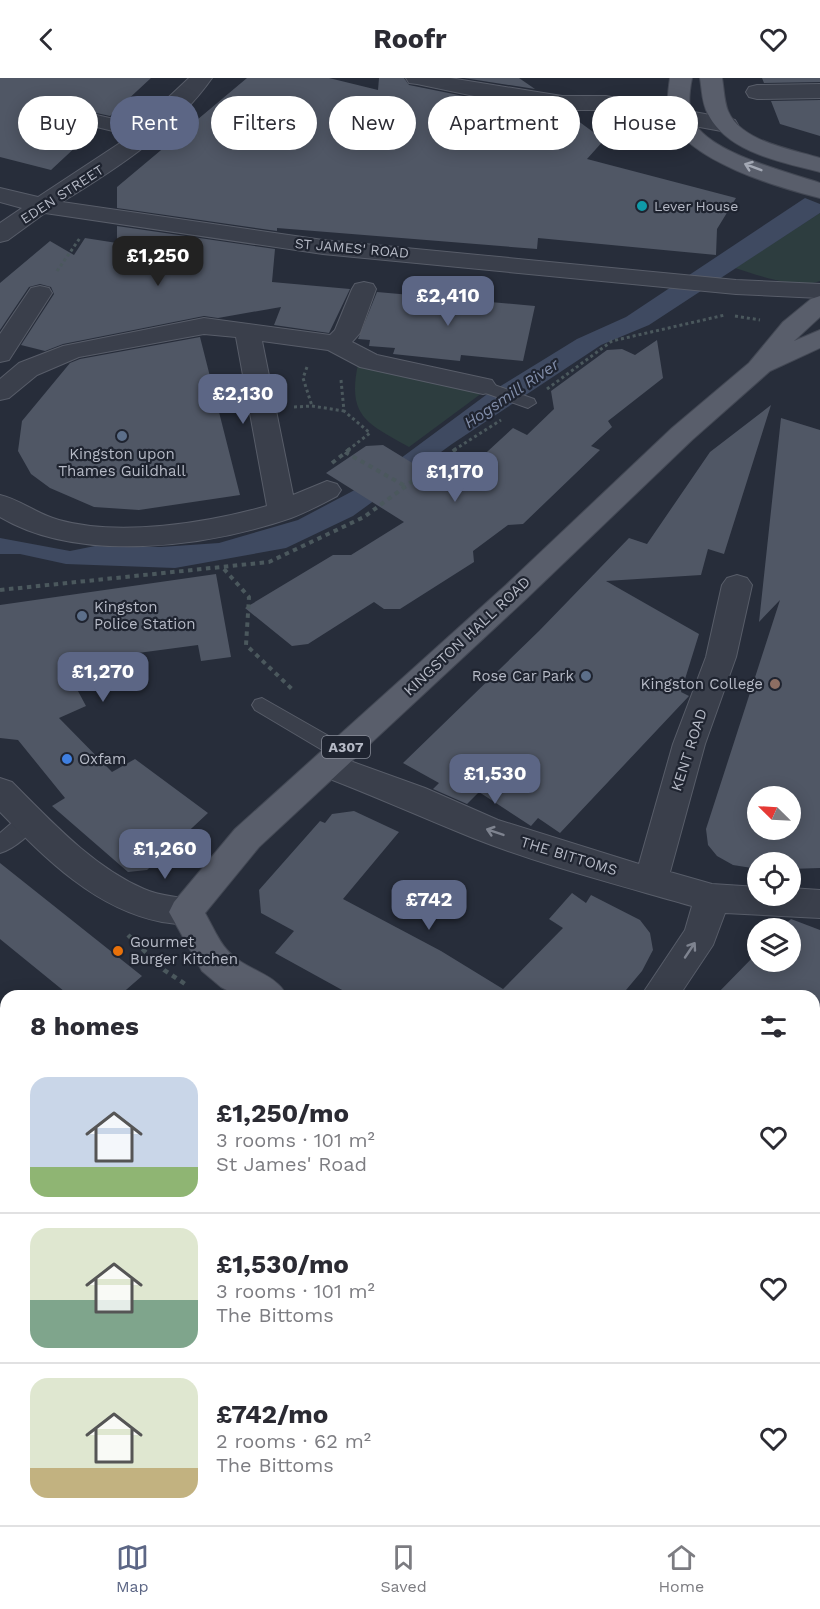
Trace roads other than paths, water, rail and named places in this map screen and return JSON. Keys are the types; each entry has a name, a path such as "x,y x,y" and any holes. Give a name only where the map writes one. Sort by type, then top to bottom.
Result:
{"main road":[{"path":"680,96 678,88 681,78"},
{"path":"711,78 718,114 727,125 757,144 820,165"},
{"path":"698,134 724,155 820,191"},
{"name":"KINGSTON HALL ROAD","path":"186,912 247,838 516,592 682,434 758,369 811,311"},
{"name":"KINGSTON HALL ROAD","path":"758,369 820,338"},
{"path":"186,912 215,961 260,990"}],"street":[{"name":"EDEN STREET","path":"185,96 201,78"},
{"path":"417,78 498,94 592,106"},
{"path":"757,92 820,90"},
{"path":"698,124 727,125"},
{"name":"EDEN STREET","path":"0,235 124,150"},
{"name":"ST JAMES' ROAD","path":"0,195 43,206 205,232 323,247 733,286"},
{"path":"733,286 820,291"},
{"path":"733,286 811,311"},
{"path":"344,348 347,333 364,289"},
{"path":"0,354 40,293"},
{"path":"0,392 28,369 72,351 204,326 247,330 344,348 369,361 483,386"},
{"path":"247,330 282,511"},
{"path":"0,504 44,527 90,536 138,536 225,526 282,511 327,490"},
{"name":"KENT ROAD","path":"651,880 689,744 721,657 737,585"},
{"name":"THE BITTOMS","path":"334,758 486,830 561,855 712,898 820,904"},
{"path":"0,791 83,870 107,886 134,900 186,912"},
{"path":"663,990 701,935 712,898"}],"lane":[{"path":"483,386 526,402"},
{"path":"262,705 334,758"},
{"path":"0,845 29,820"}],"water":[{"name":"Hogsmill River","path":"805,198 820,204 820,213 649,325 601,345 452,444 353,516 286,548 175,568 66,564 20,554 0,554 0,538 70,551 95,546 161,547 219,543 298,520 366,484 486,395 577,339 626,317"}],"place":[{"name":"Lever House","path":"642,206"},
{"name":"Kingston upon Thames Guildhall","path":"122,436"},
{"name":"Kingston Police Station","path":"82,616"},
{"name":"Rose Car Park","path":"586,676"},
{"name":"Kingston College","path":"775,684"},
{"name":"Oxfam","path":"67,759"},
{"name":"Gourmet Burger Kitchen","path":"118,951"}]}
